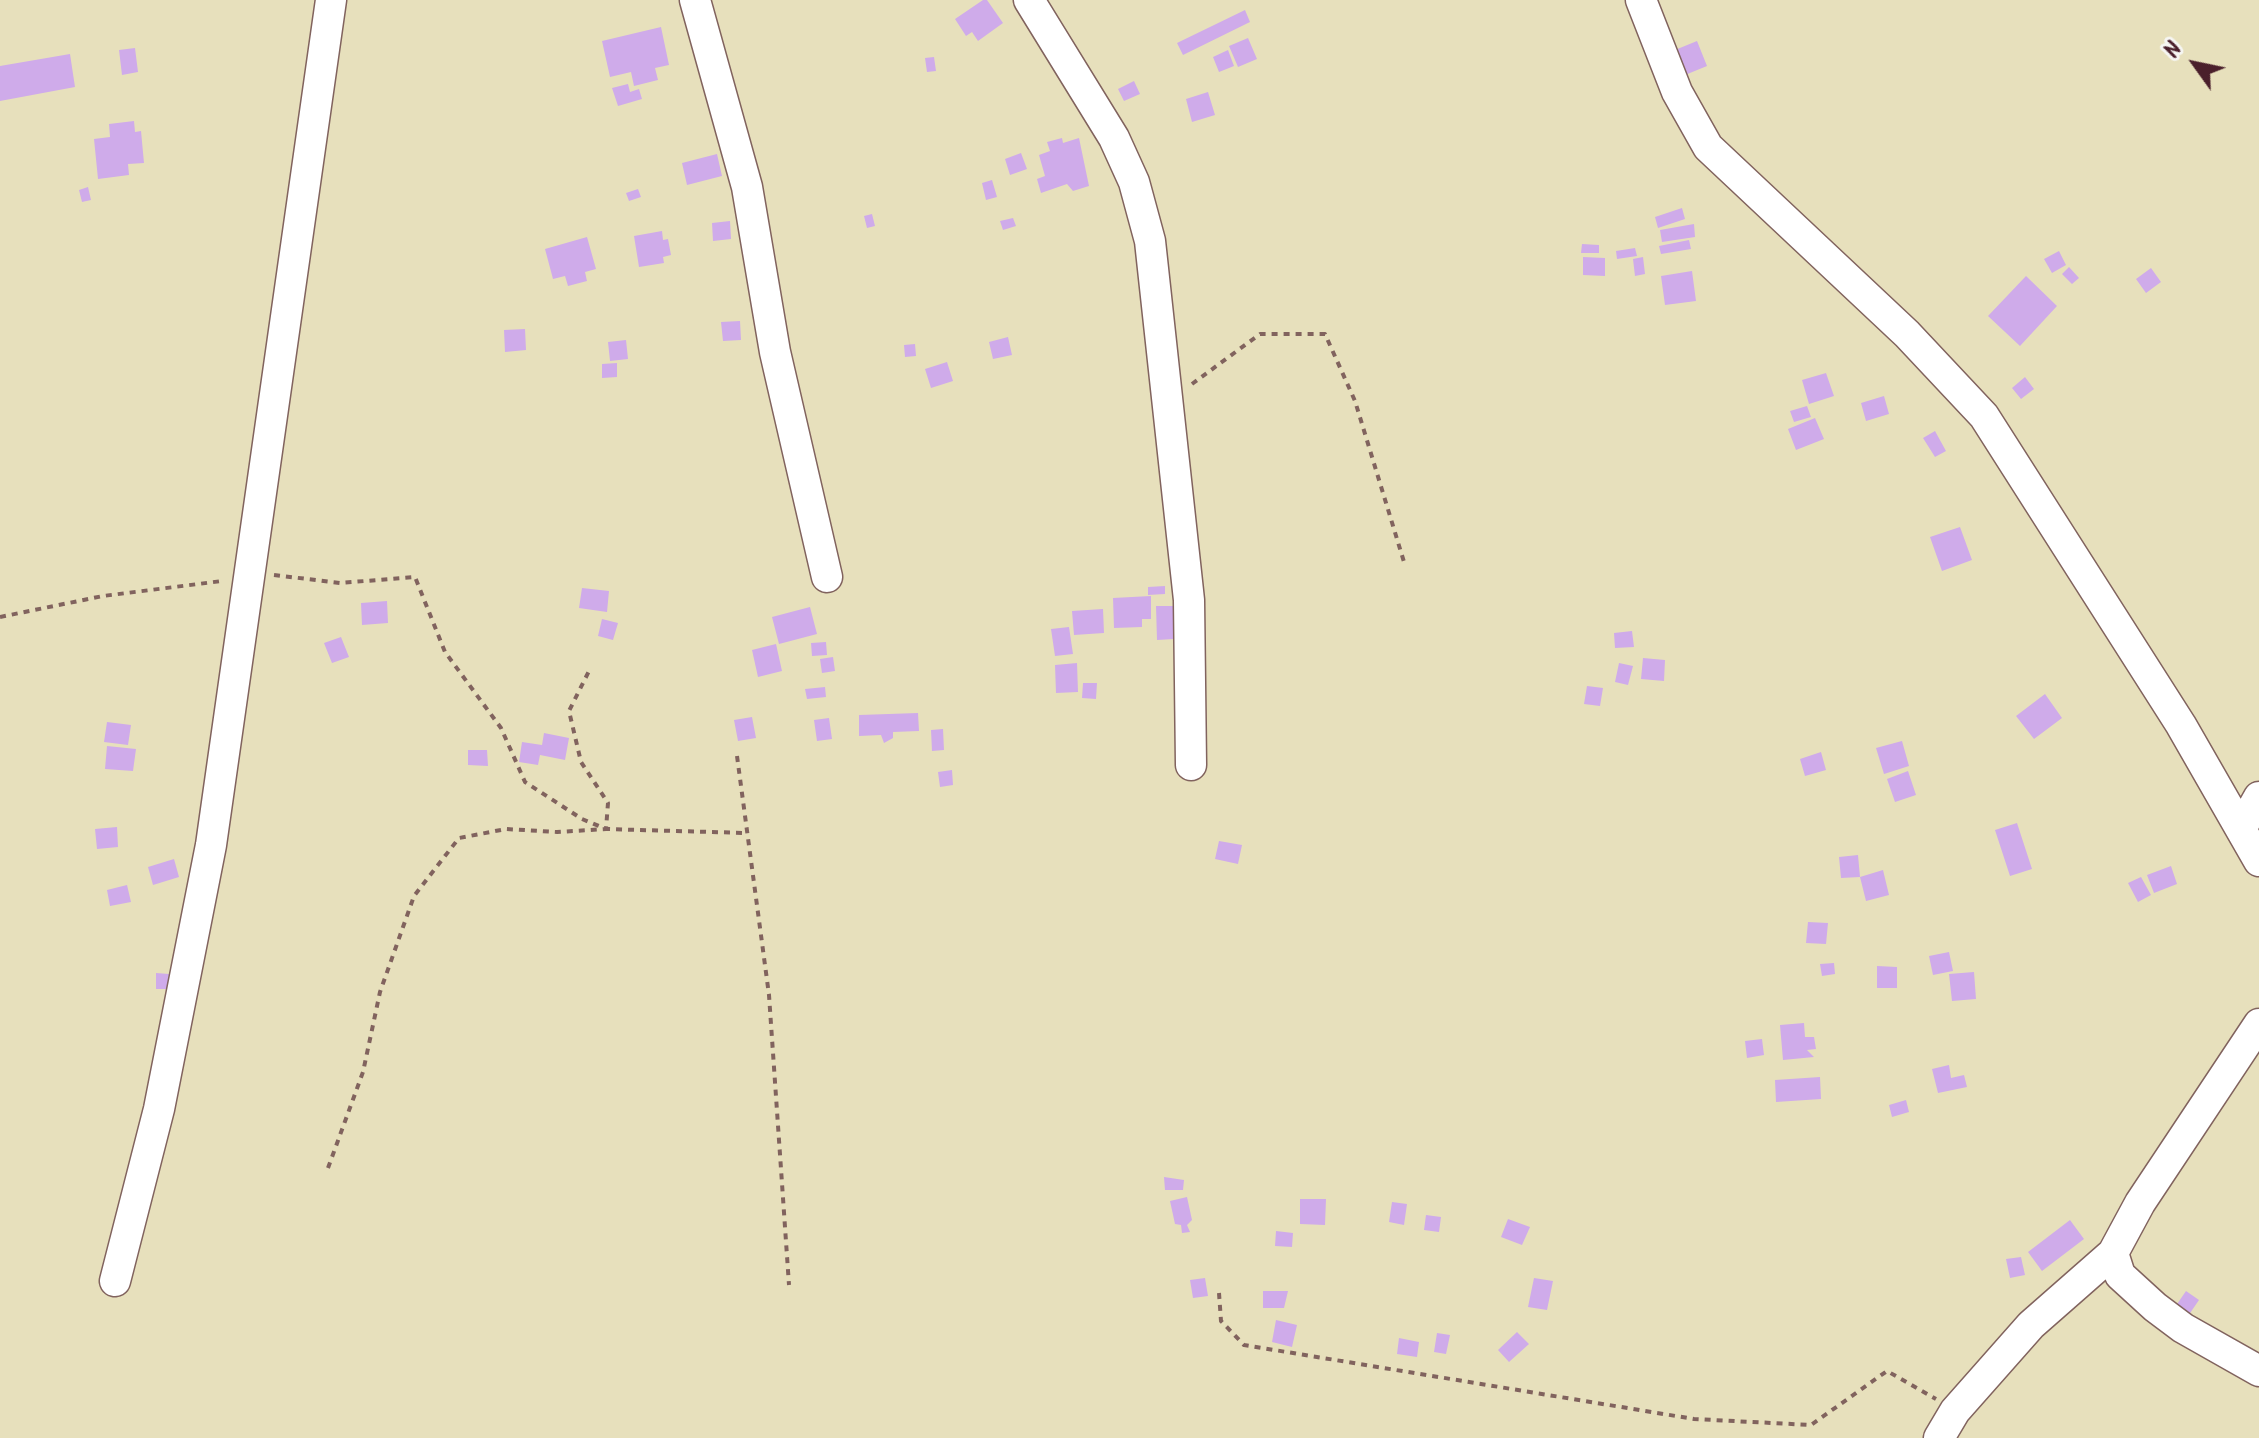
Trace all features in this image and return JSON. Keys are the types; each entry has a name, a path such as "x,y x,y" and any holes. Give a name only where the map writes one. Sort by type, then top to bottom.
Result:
{"street":[{"path":"115,1281 159,1109 190,957 252,573 275,386 331,0"},
{"path":"695,0 747,187 775,352 827,577"},
{"path":"1029,0 1097,107 1134,182 1150,241 1189,600 1191,765"},
{"path":"1641,0 1677,92 1708,147 1907,334 1984,416 2181,725 2259,861"},
{"path":"2242,827 2259,797"},
{"path":"1939,1438 1955,1411 2041,1316 2113,1253 2140,1203 2259,1024"},
{"path":"2113,1253 2120,1275 2155,1307 2183,1328 2259,1371"}],"path":[{"path":"1167,402 1260,334 1325,334 1355,401 1404,562"},
{"path":"0,617 103,596 205,586 252,573 340,583 415,577 445,652 501,728 525,782 582,819 606,829"},
{"path":"589,671 569,711 581,762 608,803 606,829"},
{"path":"737,756 769,995 774,1103 789,1285"},
{"path":"328,1168 363,1072 380,992 414,896 459,838 506,829 746,833"},
{"path":"1219,1293 1221,1321 1244,1345 1694,1419 1811,1425 1887,1371 1955,1411"}],"building":[{"path":"987,0 1003,23 978,41 972,32 966,36 955,19"},
{"path":"1245,10 1250,22 1183,55 1177,43"},
{"path":"661,27 669,65 655,68 658,80 634,86 631,72 610,77 602,41"},
{"path":"1248,38 1257,59 1238,67 1229,46"},
{"path":"1697,41 1707,66 1685,75 1675,50"},
{"path":"135,48 138,72 122,75 119,50"},
{"path":"1228,50 1234,66 1219,72 1213,57"},
{"path":"70,54 75,87 0,101 0,66"},
{"path":"934,57 936,71 927,72 925,58"},
{"path":"1134,81 1140,94 1124,101 1118,89"},
{"path":"628,84 630,92 639,89 642,99 618,106 612,88"},
{"path":"1208,92 1215,115 1192,122 1186,99"},
{"path":"134,121 135,132 141,131 144,163 128,164 129,175 98,179 94,139 110,137 109,124"},
{"path":"1062,138 1063,143 1079,138 1089,186 1073,191 1067,184 1041,193 1037,179 1045,176 1039,155 1050,151 1047,142"},
{"path":"1021,153 1027,169 1010,175 1005,159"},
{"path":"717,154 722,176 687,185 682,163"},
{"path":"992,180 997,197 986,200 982,183"},
{"path":"88,187 91,200 82,202 79,190"},
{"path":"638,189 641,197 629,201 626,193"},
{"path":"1682,208 1685,219 1658,228 1655,217"},
{"path":"872,214 875,226 867,228 864,216"},
{"path":"1013,218 1016,226 1003,230 1000,221"},
{"path":"730,221 731,239 713,241 712,223"},
{"path":"1694,224 1695,237 1662,242 1660,230"},
{"path":"662,231 663,240 668,239 671,255 663,257 664,263 639,267 634,236"},
{"path":"587,237 596,269 585,272 587,281 568,286 565,276 553,279 545,249"},
{"path":"1689,240 1691,249 1661,254 1659,246"},
{"path":"1582,244 1599,245 1599,253 1581,253"},
{"path":"1635,248 1637,256 1617,259 1616,251"},
{"path":"2059,251 2066,265 2052,273 2044,259"},
{"path":"1583,257 1605,258 1605,276 1583,275"},
{"path":"1643,257 1645,274 1635,276 1633,259"},
{"path":"2069,267 2079,278 2072,284 2062,274"},
{"path":"2151,268 2161,282 2146,293 2136,279"},
{"path":"1692,271 1696,301 1665,305 1661,276"},
{"path":"2026,276 2057,306 2020,346 1988,316"},
{"path":"740,321 741,340 723,341 721,322"},
{"path":"525,329 526,350 505,352 504,330"},
{"path":"1008,337 1012,355 993,359 989,342"},
{"path":"626,340 628,359 610,361 608,342"},
{"path":"915,344 916,356 905,357 904,345"},
{"path":"947,362 953,381 931,388 925,369"},
{"path":"617,363 617,377 602,378 602,364"},
{"path":"1826,373 1834,396 1809,404 1802,380"},
{"path":"2025,377 2034,389 2021,399 2012,388"},
{"path":"1884,396 1889,414 1866,421 1861,403"},
{"path":"1807,406 1811,417 1794,422 1790,411"},
{"path":"1815,418 1824,439 1796,450 1788,429"},
{"path":"1935,431 1946,451 1935,457 1923,438"},
{"path":"1960,527 1972,560 1942,571 1930,537"},
{"path":"1165,586 1165,594 1148,595 1148,587"},
{"path":"582,588 609,591 607,612 579,608"},
{"path":"1151,596 1151,619 1142,619 1142,627 1114,628 1113,598"},
{"path":"387,601 388,623 362,625 361,603"},
{"path":"1156,606 1173,606 1174,639 1157,640"},
{"path":"810,607 817,634 779,644 772,617"},
{"path":"1103,609 1104,633 1074,635 1072,611"},
{"path":"602,619 618,623 613,640 598,636"},
{"path":"1069,627 1073,654 1055,656 1051,629"},
{"path":"1632,631 1634,647 1615,648 1614,633"},
{"path":"341,637 349,657 332,663 324,643"},
{"path":"826,642 827,655 812,656 811,643"},
{"path":"776,644 782,671 758,677 752,650"},
{"path":"833,657 835,671 822,673 820,659"},
{"path":"1643,658 1665,660 1664,681 1641,679"},
{"path":"1077,663 1078,692 1056,693 1055,665"},
{"path":"1619,663 1633,666 1628,685 1615,682"},
{"path":"1083,683 1097,683 1096,699 1082,698"},
{"path":"1587,686 1603,688 1600,706 1584,704"},
{"path":"825,687 826,697 807,699 805,689"},
{"path":"2045,694 2062,718 2034,739 2016,716"},
{"path":"918,713 919,731 893,732 893,738 884,743 881,735 859,736 859,715"},
{"path":"752,717 756,738 738,741 734,720"},
{"path":"829,718 832,739 817,741 814,720"},
{"path":"107,722 131,725 128,745 104,742"},
{"path":"943,729 944,750 932,751 931,730"},
{"path":"544,733 569,738 565,760 540,755 538,765 519,762 522,742 542,745"},
{"path":"1902,741 1909,766 1884,774 1876,748"},
{"path":"107,746 136,749 133,771 105,769"},
{"path":"468,750 487,750 488,766 468,765"},
{"path":"1821,752 1826,770 1805,776 1800,759"},
{"path":"952,770 953,785 940,787 938,772"},
{"path":"1908,771 1916,795 1895,802 1887,779"},
{"path":"2017,823 2032,869 2010,876 1995,830"},
{"path":"117,827 118,847 97,849 95,829"},
{"path":"1219,841 1242,845 1238,864 1215,859"},
{"path":"1858,855 1860,877 1841,878 1839,857"},
{"path":"174,859 179,877 153,885 148,867"},
{"path":"2171,866 2177,884 2154,893 2147,875"},
{"path":"1883,870 1889,895 1866,901 1860,877"},
{"path":"2141,877 2151,895 2138,902 2128,883"},
{"path":"127,885 131,902 110,906 107,890"},
{"path":"1808,922 1828,923 1826,944 1806,943"},
{"path":"1949,952 1953,971 1933,975 1929,956"},
{"path":"1834,963 1835,974 1822,976 1820,964"},
{"path":"1877,966 1897,967 1897,988 1877,988"},
{"path":"1974,972 1976,999 1952,1001 1949,974"},
{"path":"156,973 169,974 168,989 156,989"},
{"path":"1804,1023 1805,1037 1814,1037 1816,1049 1807,1050 1814,1057 1783,1060 1780,1025"},
{"path":"1762,1039 1764,1055 1747,1058 1745,1041"},
{"path":"1949,1065 1951,1078 1964,1075 1967,1087 1938,1093 1932,1069"},
{"path":"1820,1077 1821,1099 1776,1102 1775,1080"},
{"path":"1906,1100 1909,1112 1892,1117 1889,1105"},
{"path":"1164,1177 1184,1180 1183,1190 1165,1190"},
{"path":"1187,1197 1192,1220 1187,1225 1190,1232 1182,1233 1181,1225 1175,1224 1170,1201"},
{"path":"1300,1199 1326,1199 1325,1225 1300,1224"},
{"path":"1392,1202 1407,1204 1404,1225 1389,1222"},
{"path":"1426,1215 1441,1217 1439,1232 1424,1230"},
{"path":"1508,1219 1530,1227 1522,1245 1501,1237"},
{"path":"2070,1220 2084,1239 2042,1271 2028,1252"},
{"path":"1276,1231 1293,1233 1292,1247 1275,1246"},
{"path":"2021,1257 2025,1275 2010,1278 2006,1259"},
{"path":"1205,1278 1208,1296 1193,1298 1190,1280"},
{"path":"1534,1278 1553,1281 1547,1310 1528,1307"},
{"path":"1263,1291 1288,1291 1284,1308 1263,1308"},
{"path":"2186,1291 2199,1300 2186,1319 2173,1310"},
{"path":"1276,1320 1297,1325 1292,1347 1272,1342"},
{"path":"1517,1332 1529,1344 1509,1362 1498,1350"},
{"path":"1437,1333 1450,1335 1446,1354 1434,1352"},
{"path":"1399,1338 1419,1342 1417,1357 1397,1354"}]}
